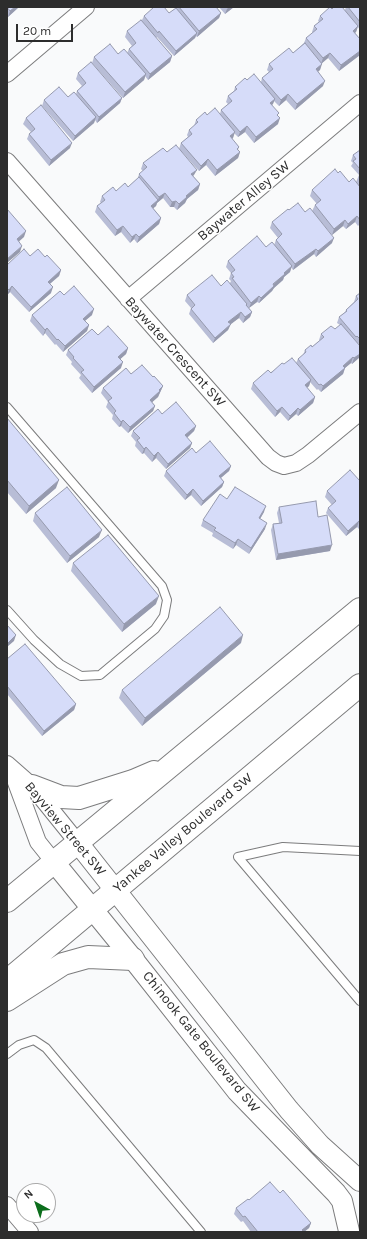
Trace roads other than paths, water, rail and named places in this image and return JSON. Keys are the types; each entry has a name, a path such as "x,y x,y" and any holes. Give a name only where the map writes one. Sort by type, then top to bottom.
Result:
{"main road":[{"path":"7,901 360,609"},
{"name":"Yankee Valley Boulevard SW","path":"7,981 360,686"},
{"path":"32,786 61,797 79,798 133,781 172,764"},
{"path":"7,1000 63,964 88,957 133,959"}],"street":[{"path":"7,74 86,7"},
{"name":"Baywater Alley SW","path":"128,299 360,103"},
{"name":"Baywater Crescent SW","path":"7,161 268,457 276,463 284,466 296,463 308,455 360,412"},
{"name":"Bayview Street SW","path":"9,767 32,786 116,890"},
{"name":"Bayview Street SW","path":"9,767 38,842 92,909"},
{"name":"Chinook Gate Boulevard SW","path":"116,890 289,1110 320,1145 360,1181"},
{"name":"Chinook Gate Boulevard SW","path":"92,909 237,1091 336,1193 342,1202 353,1227"},
{"path":"7,1205 30,1232"}],"lane":[{"path":"7,407 162,586 167,600 164,616 154,629 100,675 81,676 60,664 34,640 7,610"},
{"path":"360,851 283,847 238,857 360,1001"},
{"path":"7,1054 19,1045 34,1040 46,1048 201,1232"}]}
